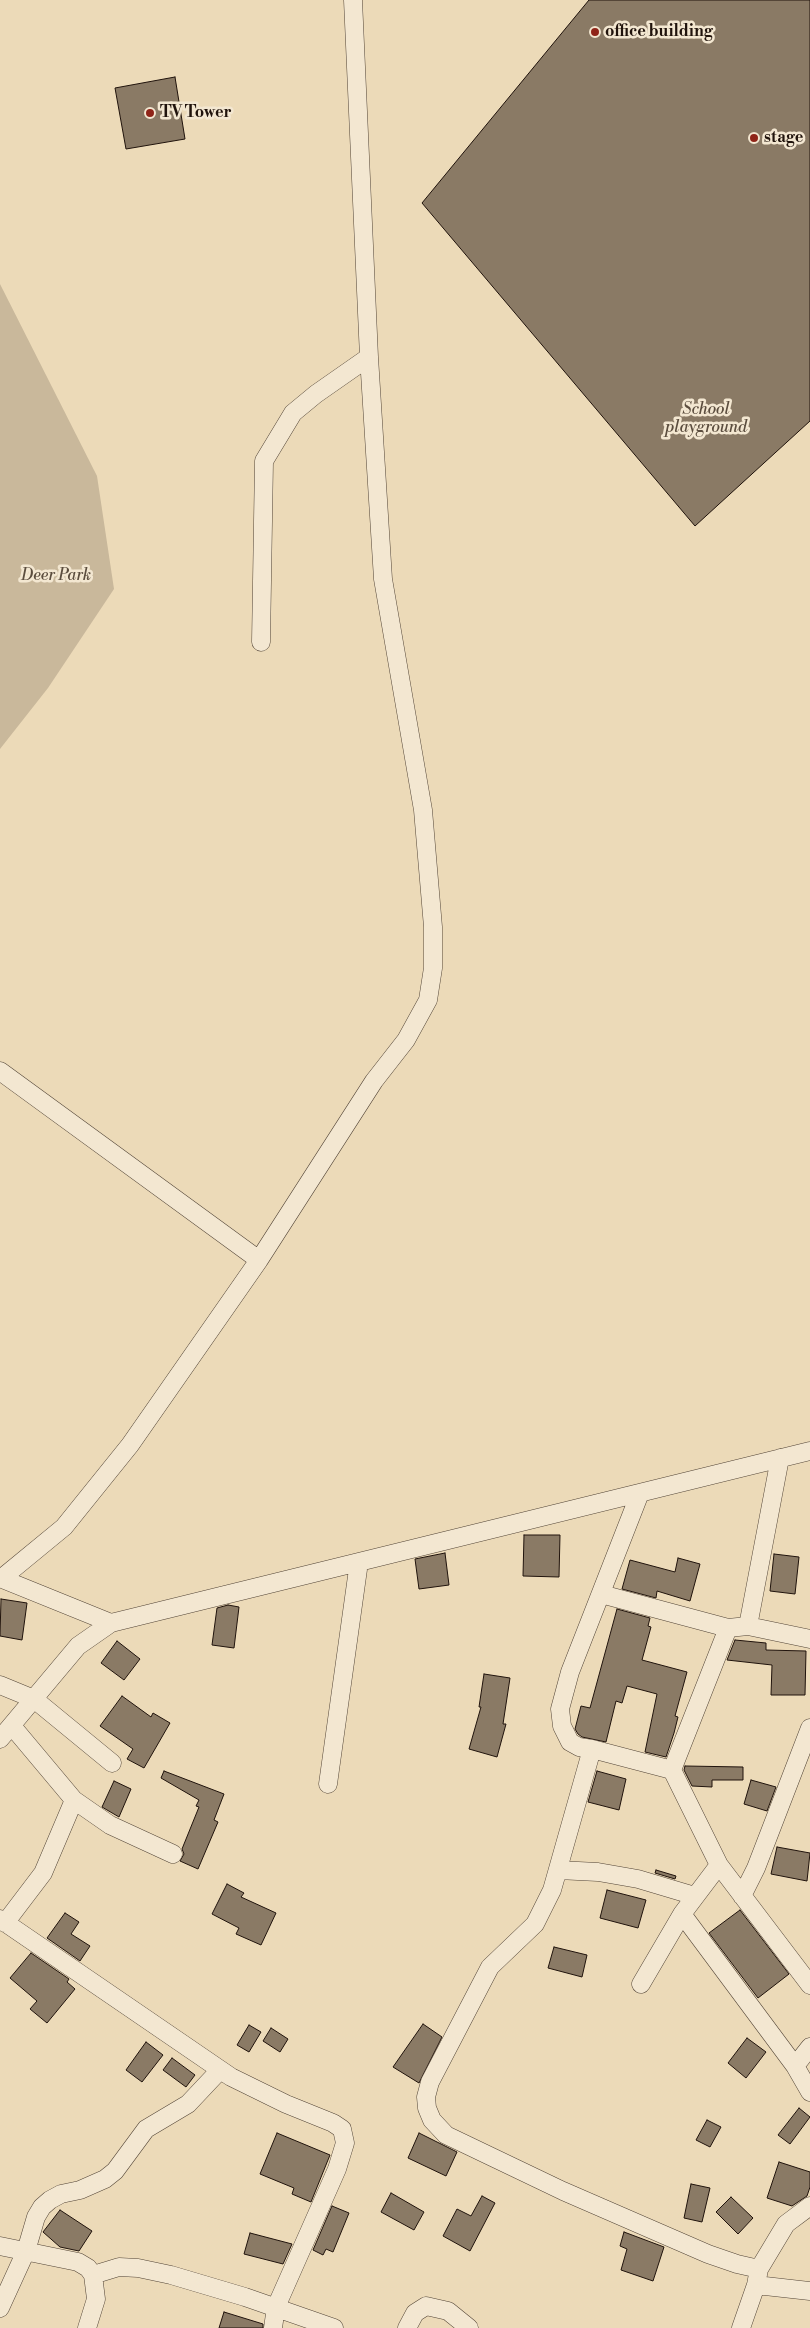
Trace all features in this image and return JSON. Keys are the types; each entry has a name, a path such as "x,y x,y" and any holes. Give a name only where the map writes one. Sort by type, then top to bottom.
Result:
{"street":[{"path":"111,1623 1,1578 64,1527 130,1445 259,1260 374,1081 406,1040 428,1000 433,968 433,927 423,810 383,578 370,358 353,0"},
{"path":"262,642 264,461 293,413 316,394 370,358"},
{"path":"0,1071 259,1260"},
{"path":"0,1740 78,1646 111,1623 810,1451"},
{"path":"748,1626 780,1458"},
{"path":"640,1493 570,1672 560,1709 562,1726 570,1742 579,1747 672,1770"},
{"path":"328,1784 359,1562"},
{"path":"601,1594 728,1628 748,1626 810,1639"},
{"path":"728,1628 672,1770 719,1865 810,1985"},
{"path":"0,1684 34,1700 112,1763"},
{"path":"12,1726 74,1800 110,1825 174,1854"},
{"path":"742,1896 756,1868 810,1728"},
{"path":"592,1750 552,1890 535,1924 490,1968 430,2082 427,2102 432,2120 446,2135 563,2191 758,2277 810,2291"},
{"path":"74,1800 43,1873 2,1921 231,2077 286,2104 333,2123 342,2129 344,2136 337,2168 276,2308 273,2328"},
{"path":"641,1984 682,1914 719,1865"},
{"path":"558,1870 598,1872 638,1879 695,1896"},
{"path":"682,1914 795,2066 810,2092"},
{"path":"795,2066 810,2047"},
{"path":"0,2308 26,2251 36,2217 42,2207 61,2194 80,2190 105,2179 114,2171 146,2129 188,2104 220,2070"},
{"path":"741,2328 758,2277 786,2224 810,2206"},
{"path":"0,2246 78,2262 93,2275 96,2286 96,2299 87,2328"},
{"path":"93,2275 119,2267 138,2268 180,2278 334,2328"},
{"path":"406,2328 415,2313 426,2306 448,2311 468,2328"}],"green space":[{"name":"Deer Park","path":"0,284 97,476 114,589 48,688 0,749"}],"building":[{"path":"589,0 810,0 810,421 695,526 422,203"},
{"name":"TV Tower","path":"175,77 185,139 126,149 115,88"},
{"path":"524,1535 560,1535 559,1577 523,1576"},
{"path":"445,1553 449,1585 419,1589 415,1559"},
{"path":"774,1554 799,1557 795,1594 770,1591"},
{"path":"678,1558 700,1564 690,1601 657,1591 656,1598 622,1589 630,1560 675,1572"},
{"path":"1,1599 27,1603 22,1640 0,1636"},
{"path":"228,1605 239,1607 234,1648 212,1645 217,1608"},
{"path":"617,1609 650,1618 648,1626 651,1627 642,1660 687,1672 675,1716 678,1717 666,1757 645,1752 657,1694 627,1686 622,1703 616,1701 606,1742 582,1737 575,1729 581,1706 590,1708"},
{"path":"735,1640 766,1643 766,1650 806,1651 805,1695 771,1695 772,1665 727,1660"},
{"path":"117,1641 140,1659 124,1680 101,1663"},
{"path":"484,1674 510,1678 503,1724 506,1724 497,1757 469,1749 481,1707 479,1707"},
{"path":"122,1696 151,1717 153,1713 170,1723 144,1768 127,1759 133,1749 100,1726"},
{"path":"685,1766 743,1767 743,1780 712,1780 712,1787 692,1786 684,1770"},
{"path":"164,1771 224,1794 214,1820 218,1822 198,1869 180,1861 184,1854 182,1849 199,1807 196,1806 199,1800 161,1778"},
{"path":"597,1771 626,1779 619,1810 588,1802"},
{"path":"751,1780 776,1787 767,1811 744,1804"},
{"path":"114,1781 131,1789 119,1817 102,1807"},
{"path":"777,1847 810,1853 807,1881 771,1874"},
{"path":"656,1870 676,1876 675,1879 655,1873"},
{"path":"227,1884 244,1893 241,1897 276,1913 261,1945 236,1934 239,1928 212,1914"},
{"path":"607,1890 646,1900 638,1928 600,1918"},
{"path":"740,1910 789,1974 758,1998 709,1933"},
{"path":"65,1913 79,1922 71,1934 90,1946 80,1961 47,1938"},
{"path":"554,1947 587,1955 582,1977 548,1968"},
{"path":"31,1953 69,1979 67,1982 75,1989 47,2023 30,2009 37,2001 10,1978"},
{"path":"423,2024 442,2037 419,2083 393,2067"},
{"path":"249,2025 261,2032 249,2052 237,2045"},
{"path":"271,2028 288,2039 280,2052 263,2041"},
{"path":"747,2038 766,2052 746,2078 728,2063"},
{"path":"146,2042 163,2055 142,2082 126,2070"},
{"path":"172,2058 195,2075 186,2087 163,2070"},
{"path":"799,2108 810,2117 790,2144 778,2135"},
{"path":"707,2120 721,2127 710,2147 696,2140"},
{"path":"277,2133 330,2155 311,2202 292,2194 294,2188 260,2174"},
{"path":"419,2133 457,2152 446,2176 408,2158"},
{"path":"779,2162 810,2172 810,2187 807,2196 792,2206 767,2198"},
{"path":"691,2184 710,2188 702,2222 684,2218"},
{"path":"391,2193 424,2212 414,2230 381,2212"},
{"path":"482,2196 495,2203 470,2251 443,2236 457,2209 471,2216"},
{"path":"731,2197 753,2218 738,2234 716,2212"},
{"path":"332,2206 349,2213 333,2252 326,2249 323,2255 313,2250"},
{"path":"60,2210 92,2231 79,2251 60,2247 43,2232"},
{"path":"624,2232 664,2247 653,2281 621,2270 627,2249 620,2246"},
{"path":"250,2233 292,2244 283,2264 244,2254"},
{"path":"224,2312 263,2324 263,2328 219,2328"}],"place":[{"name":"office building","path":"595,32"},
{"name":"TV Tower","path":"150,113"},
{"name":"stage","path":"754,138"}],"park label":[{"name":"School playground","path":"706,419"}]}
